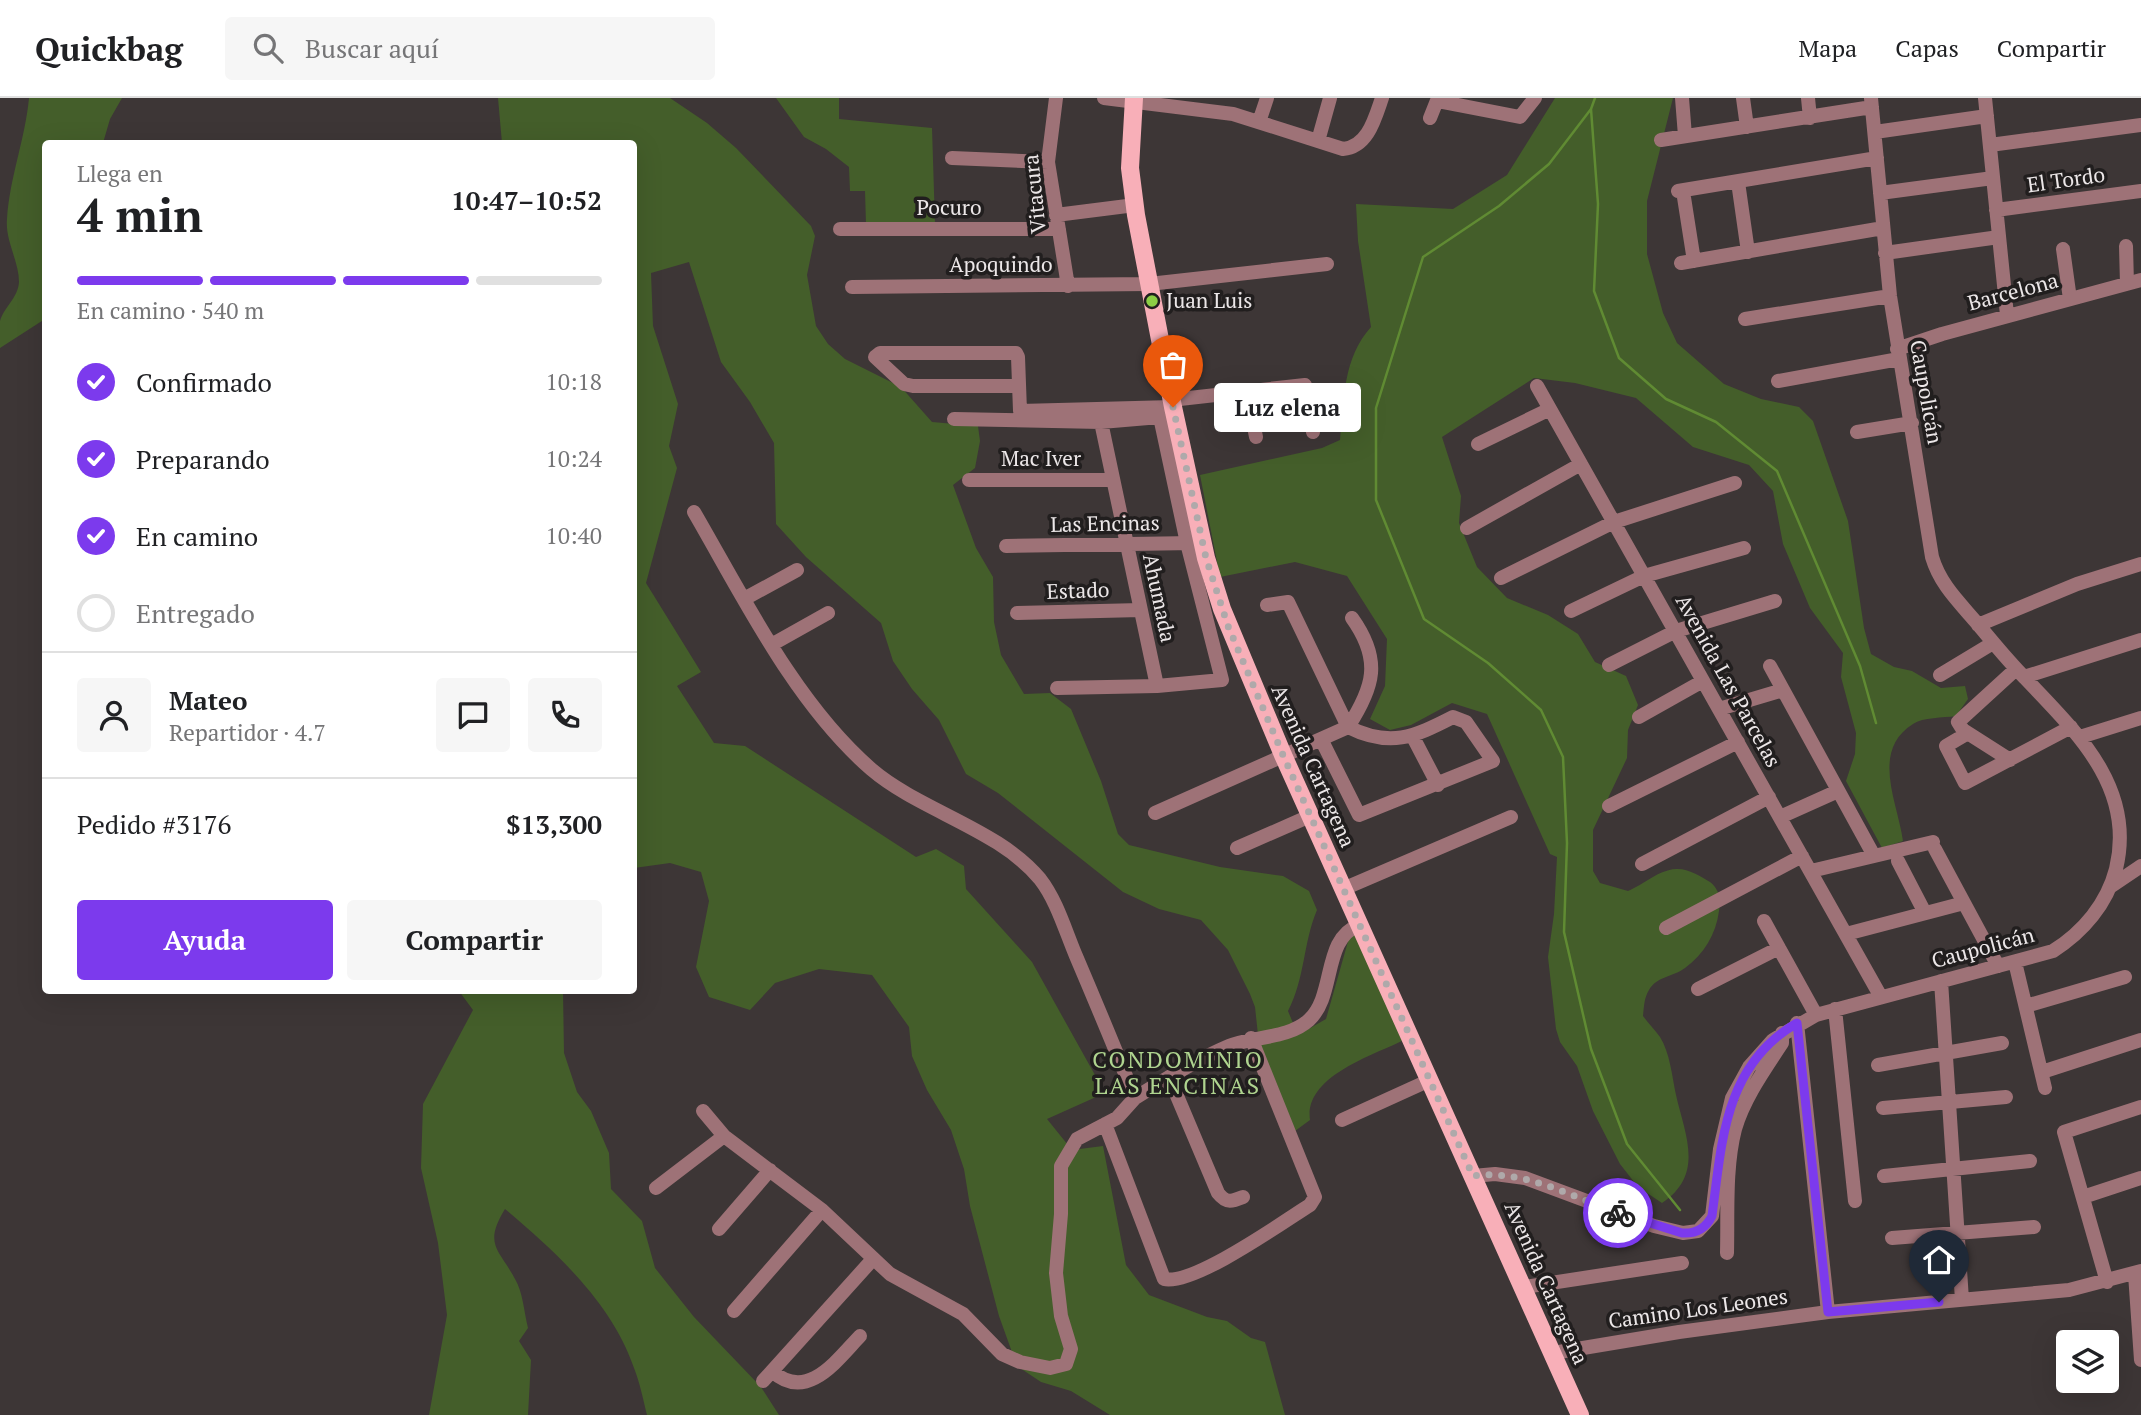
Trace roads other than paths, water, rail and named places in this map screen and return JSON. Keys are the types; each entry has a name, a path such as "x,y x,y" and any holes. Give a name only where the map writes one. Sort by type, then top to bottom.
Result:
{"main road":[{"name":"Avenida Cartagena","path":"1134,99 1130,161 1135,205 1195,543 1283,755 1580,1415"}],"street":[{"name":"Vitacura","path":"1056,98 1048,162 1068,286"},
{"path":"1104,98 1134,99 1233,114 1343,149 1359,145 1365,138 1382,98"},
{"path":"1259,122 1267,98"},
{"path":"1318,141 1330,98"},
{"path":"1430,118 1438,99 1520,117 1535,98"},
{"path":"1682,98 1685,136"},
{"path":"1743,98 1747,127"},
{"path":"1808,98 1810,118"},
{"path":"1985,98 2007,315"},
{"path":"1661,140 1810,118 1872,103"},
{"name":"Caupolicán","path":"1473,1176 1495,1174 1525,1178 1654,1226 1682,1233 1698,1231 1712,1216 1720,1150 1732,1098 1756,1057 1782,1033 1797,1023 1835,1009 2053,951 2091,919 2110,887 2120,848 2118,808 2104,771 2075,732 1949,593 1935,566 1890,296 1872,103"},
{"path":"1875,132 1987,116"},
{"path":"1990,145 2141,125"},
{"path":"952,158 1048,162"},
{"path":"1877,158 1681,191 1687,262 1883,229"},
{"path":"1880,193 1993,178"},
{"path":"1738,182 1748,252"},
{"name":"El Tordo","path":"1996,210 2141,191"},
{"name":"Pocuro","path":"840,229 1057,222 1135,205"},
{"path":"1885,253 1999,237"},
{"path":"2126,246 2134,282"},
{"path":"2063,249 2070,299"},
{"name":"Apoquindo","path":"852,287 1149,284 1327,264"},
{"name":"Barcelona","path":"1778,382 1898,354 2007,315 2134,282"},
{"path":"1745,319 1890,296"},
{"path":"1019,386 913,386 904,384 875,357 880,353 1012,352 1018,357 1020,411 1172,404 1305,385 1312,432"},
{"name":"Avenida Las Parcelas","path":"1537,386 1881,997"},
{"path":"1247,392 1256,437"},
{"path":"1478,444 1550,409"},
{"path":"954,419 1101,422 1160,417 1195,543 1222,681 1057,688"},
{"name":"Ahumada","path":"1101,422 1157,685"},
{"path":"1857,432 1912,422"},
{"path":"1467,527 1581,464"},
{"name":"Mac Iver","path":"969,480 1113,480"},
{"path":"1501,578 1614,522 1735,483"},
{"path":"694,512 771,645 827,720 872,770 1009,852 1041,881 1058,911 1135,1098"},
{"name":"Las Encinas","path":"1006,546 1195,543"},
{"path":"1571,611 1644,576 1744,548"},
{"path":"1978,625 2077,584 2141,564"},
{"path":"744,599 797,570"},
{"path":"1609,665 1676,631 1775,601"},
{"path":"1267,605 1288,602 1348,727 1381,738 1413,737 1453,717 1466,722 1493,761 1359,815 1321,739"},
{"name":"Estado","path":"1017,613 1141,610"},
{"path":"771,645 828,613"},
{"path":"1155,813 1348,727 1366,699 1371,671 1366,645 1352,618"},
{"path":"2010,760 1958,725 1962,716 2020,673 2141,640"},
{"path":"1940,675 1993,643"},
{"path":"1770,666 1873,854"},
{"path":"1639,717 1703,681"},
{"path":"1719,709 1783,690"},
{"path":"1968,733 1946,746 1965,783 2075,732 2141,718"},
{"path":"1413,737 1438,785"},
{"path":"1609,806 1738,743"},
{"path":"1780,817 1838,791"},
{"path":"1642,864 1769,797"},
{"path":"1237,848 1310,816"},
{"path":"1343,889 1511,817"},
{"path":"1811,871 1873,854 1934,846 1998,966"},
{"path":"1666,928 1802,856"},
{"path":"1898,861 1925,913"},
{"path":"2110,887 2141,866"},
{"path":"1846,934 1964,903"},
{"path":"1764,921 1816,1015"},
{"path":"703,1111 724,1136 822,1210 899,1281 963,1314 1007,1357 1054,1368 1062,1367 1071,1353 1061,1316 1056,1273 1061,1214 1061,1166 1077,1139 1123,1114 1135,1098 1169,1077 1229,1046 1251,1038 1289,1032 1311,1019 1324,998 1339,943 1349,930 1359,925"},
{"path":"1698,989 1779,948"},
{"path":"2015,962 2046,1088"},
{"path":"2026,1006 2125,977"},
{"path":"1941,981 1962,1300"},
{"path":"1835,1009 1855,1201"},
{"path":"1797,1023 1828,1312"},
{"path":"1727,1253 1728,1183 1735,1128 1746,1103 1782,1043 1782,1033"},
{"path":"1105,1124 1164,1279 1182,1279 1257,1239 1310,1205 1315,1197 1251,1038"},
{"path":"2042,1072 2141,1040"},
{"path":"1878,1065 2002,1044"},
{"path":"1169,1077 1217,1193 1223,1200 1232,1202 1242,1198"},
{"path":"1342,1120 1430,1080"},
{"path":"1883,1108 2006,1097"},
{"path":"2107,1282 2064,1132 2141,1107"},
{"path":"656,1188 724,1136"},
{"path":"1884,1176 2030,1160"},
{"path":"719,1229 770,1170"},
{"path":"2083,1197 2141,1178"},
{"path":"734,1311 822,1210"},
{"path":"1892,1238 2034,1227"},
{"path":"860,1336 824,1373 813,1380 793,1382 767,1376 873,1259"},
{"path":"1524,1287 1682,1263"},
{"path":"2138,1273 2141,1360"},
{"name":"Camino Los Leones","path":"1553,1353 1828,1312 2069,1290 2138,1273"}],"waterway":[{"path":"1595,98 1591,109 1549,164 1499,206 1423,257 1376,408 1376,500 1424,619 1488,663 1541,710 1563,757 1567,843 1564,932 1591,1049 1627,1144 1680,1210"},
{"path":"1591,109 1598,204 1594,291 1619,358 1666,399 1716,422 1777,471 1860,666 1876,723"}],"place":[{"name":"Juan Luis","path":"1152,301"},
{"name":"Luz elena","path":"1173,407"}],"district":[{"name":"CONDOMINIO LAS ENCINAS","path":"1178,1073"}]}
